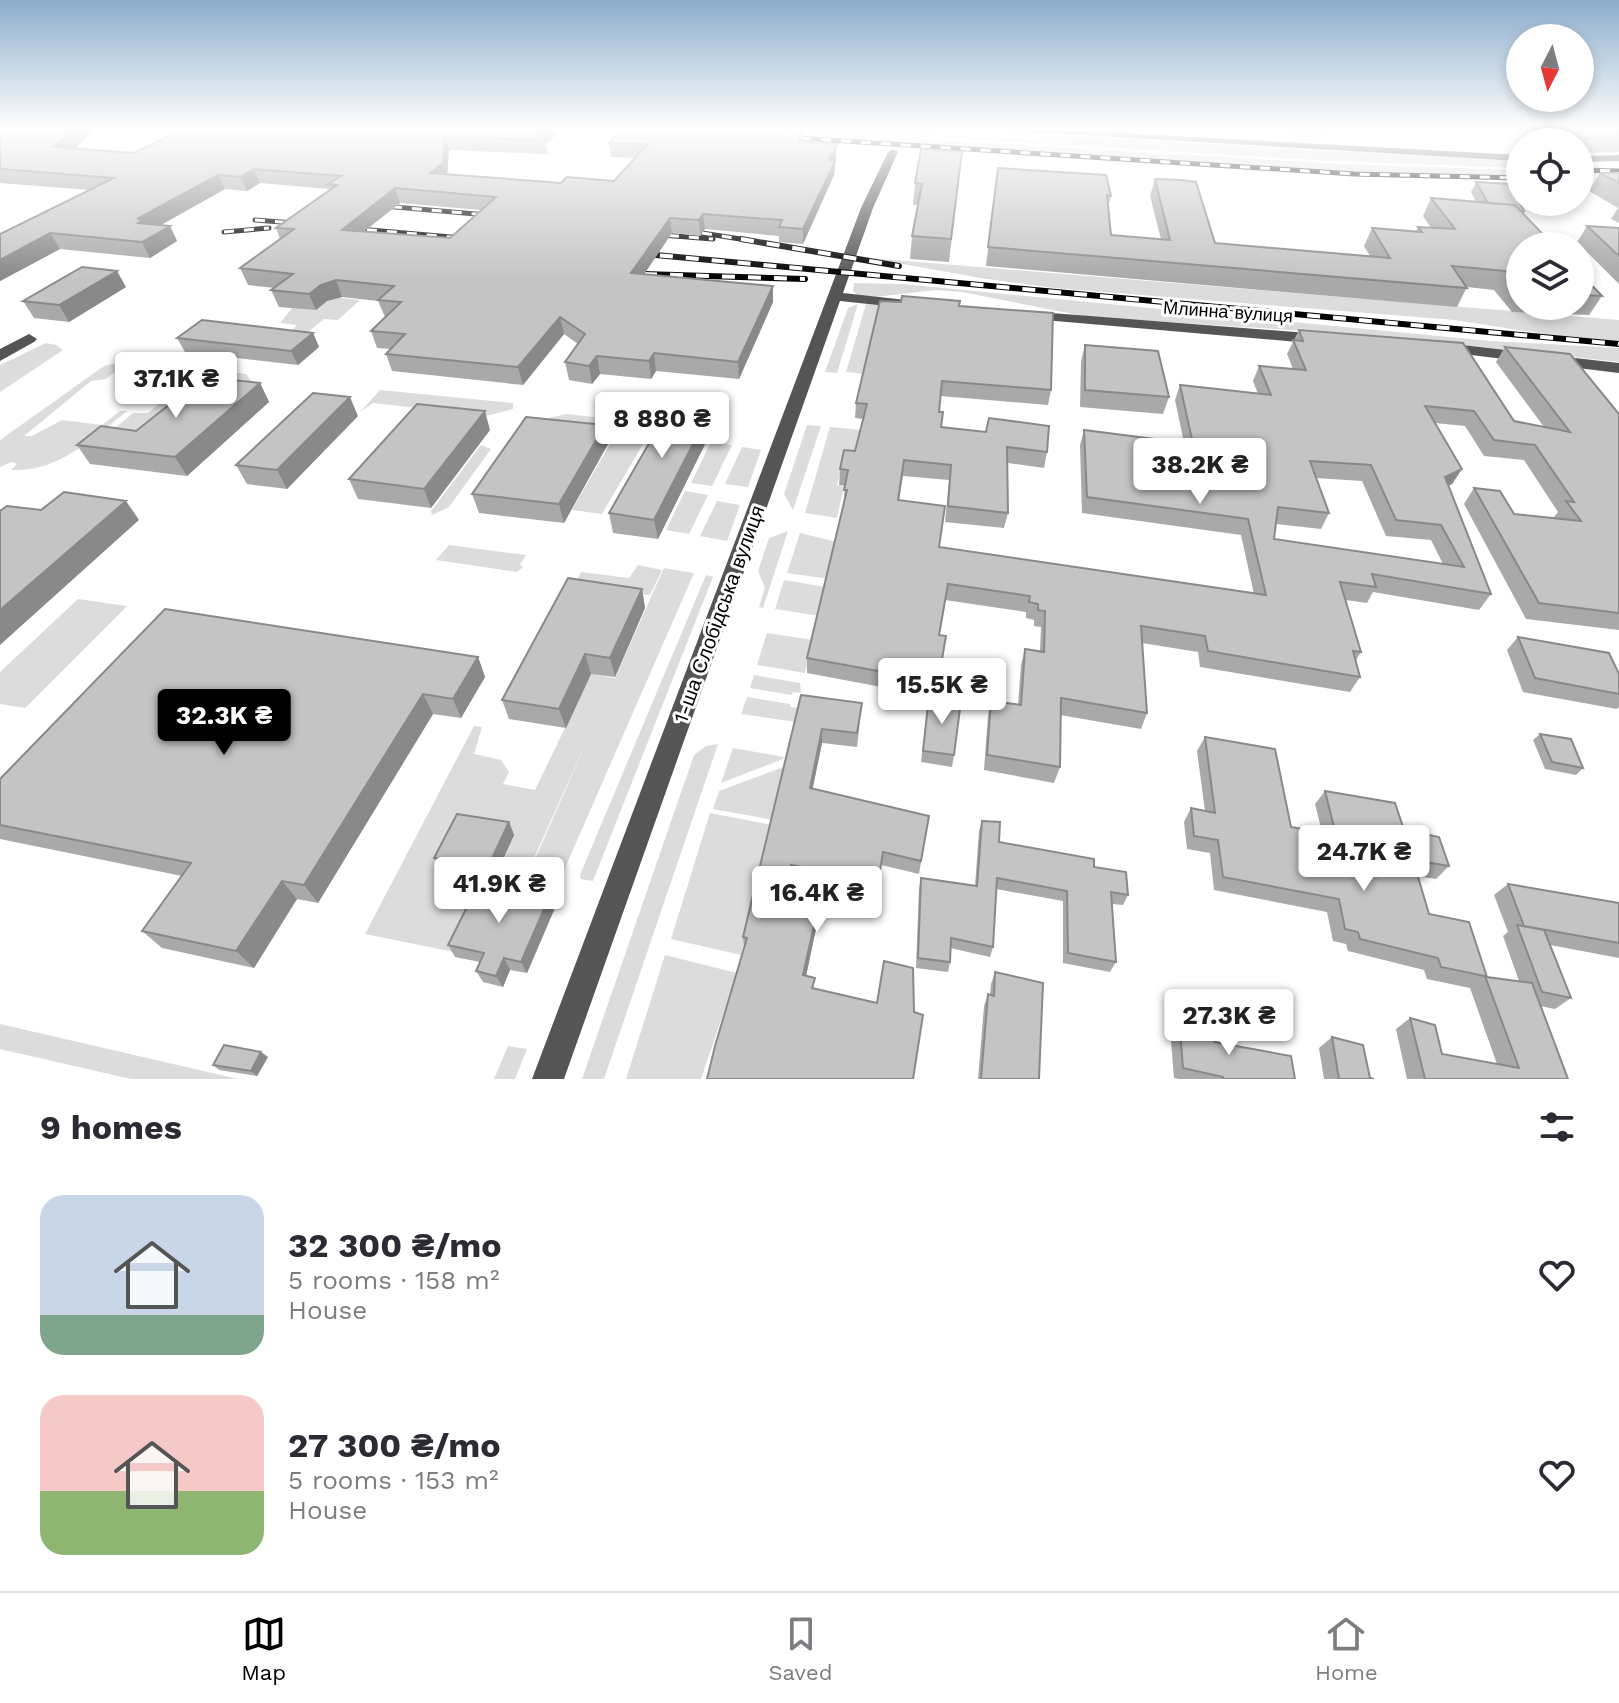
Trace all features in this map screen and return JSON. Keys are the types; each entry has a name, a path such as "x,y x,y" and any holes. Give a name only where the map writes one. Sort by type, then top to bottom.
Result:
{"street":[{"name":"1-ша Слобідська вулиця","path":"548,1079 867,208 881,178"},
{"path":"835,296 921,305"},
{"name":"Млинна вулиця","path":"1006,313 1332,340"},
{"path":"0,356 29,339"},
{"path":"1434,347 1616,371"}],"shaded area":[{"path":"870,258 1506,311 1506,320 1619,320 1619,341 1551,335 1454,320 1054,288"},
{"path":"854,283 903,284 1490,341 1619,348 1619,362 1367,335 1088,317 962,292 937,290 858,296 853,291"},
{"path":"292,293 360,300 338,320 324,319 304,335 290,333 297,325 280,323 293,307"},
{"path":"858,304 837,373 825,372 848,308"},
{"path":"866,304 885,306 864,374 846,372"},
{"path":"46,343 63,350 0,392 0,365"},
{"path":"126,361 173,366 171,369 124,365 106,379 91,381 24,436 32,436 62,420 102,425 120,411 127,411 60,460 28,469 11,470 17,464 12,462 0,467 0,440 104,366"},
{"path":"214,370 246,374 252,382 249,387 148,437 114,429 133,413 148,413 191,377"},
{"path":"380,390 513,403 513,409 486,416 373,403 360,412"},
{"path":"567,414 643,423 647,437 602,514 572,510 610,444 532,434 549,418"},
{"path":"807,425 821,426 793,510 784,494"},
{"path":"830,427 862,430 854,466 842,465 837,485 844,487 837,518 805,513"},
{"path":"711,442 732,445 712,486 691,483"},
{"path":"481,445 491,449 449,507 432,515 431,511"},
{"path":"742,447 761,450 748,487 725,484"},
{"path":"685,491 708,495 689,534 666,530"},
{"path":"717,501 740,505 727,541 700,536"},
{"path":"788,531 763,608 759,607 765,588 758,571 769,538"},
{"path":"800,533 837,542 829,579 787,573"},
{"path":"449,545 526,555 520,565 523,567 517,572 436,560"},
{"path":"638,565 662,570 650,595 572,590 581,572 629,578"},
{"path":"664,568 694,573 555,891 524,884 590,734 515,900 454,952 365,934 474,726 482,727 474,754 501,760 509,772 503,784 535,790 591,674 615,678"},
{"path":"706,575 713,577 593,881 581,879 580,875"},
{"path":"784,580 826,587 819,616 775,609"},
{"path":"78,599 127,606 25,708 0,704 0,672"},
{"path":"767,633 813,640 805,673 757,665"},
{"path":"754,675 800,683 801,693 793,692 792,695 750,688"},
{"path":"747,697 799,708 796,722 741,714"},
{"path":"718,744 604,1079 582,1079 694,755 706,746"},
{"path":"733,748 784,757 721,783"},
{"path":"783,767 773,820 713,809 719,791"},
{"path":"710,813 772,825 741,955 671,939"},
{"path":"665,955 737,973 701,1079 626,1079"},
{"path":"0,1024 238,1079 131,1079 0,1049"},
{"path":"508,1046 527,1049 515,1079 494,1079"}],"building":[{"path":"113,178 212,178 137,219 144,219 138,223 170,226 142,242 50,233 0,260 0,234"},
{"path":"337,178 500,178 561,183 566,178 614,181 616,178 827,178 803,229 779,227 782,220 703,214 699,220 670,218 631,273 773,286 738,362 654,353 649,361 597,356 589,366 565,362 585,334 560,317 518,367 386,354 405,334 371,331 401,302 378,300 394,286 336,280 321,285 309,294 271,290 293,274 240,268 294,229 276,228 337,185 328,184","holes":["395,188 496,197 450,238 342,230"]},
{"path":"916,178 959,178 951,239 912,236 922,184 915,183"},
{"path":"997,178 1107,178 1111,196 1107,195 1111,235 1170,240 1155,179 1196,182 1215,243 1390,258 1372,228 1422,232 1418,227 1455,229 1431,198 1506,204 1506,216 1525,216 1541,232 1506,232 1506,272 1452,266 1467,288 988,247"},
{"path":"1476,182 1506,184 1506,204 1488,203"},
{"path":"1587,226 1619,228 1619,256 1594,232"},
{"path":"82,267 117,271 59,305 23,301"},
{"path":"902,296 960,301 959,306 1053,313 1051,390 942,381 941,427 986,432 989,418 1049,426 1047,452 1007,447 1008,513 948,506 951,465 904,460 898,500 945,506 939,547 1266,595 1248,519 1087,497 1084,430 1193,444 1180,385 1271,395 1259,366 1306,370 1293,340 1303,341 1299,330 1463,343 1514,421 1570,432 1505,347 1570,354 1619,414 1619,613 1539,603 1474,488 1500,491 1514,514 1581,521 1566,501 1574,502 1535,445 1494,440 1474,411 1425,406 1462,469 1445,477 1491,594 1372,574 1376,587 1340,582 1361,652 1353,651 1360,677 1208,651 1205,636 1141,626 1147,713 1061,698 1060,767 987,755 991,701 1021,705 1025,649 1044,652 1045,611 1038,610 1038,604 1029,602 1030,596 948,584 939,635 946,636 938,682 807,658 847,490 844,490 848,470 840,469 844,450 855,451 867,404 856,403 880,301 901,302","holes":["1310,461 1371,465 1396,520 1441,525 1464,567 1274,539 1278,507 1329,513"]},
{"path":"202,320 313,333 291,351 177,338"},
{"path":"1085,345 1158,351 1169,397 1085,390"},
{"path":"204,377 260,383 175,457 77,445 101,426 136,431"},
{"path":"313,393 350,397 277,470 236,465"},
{"path":"675,398 714,403 654,520 609,513"},
{"path":"417,404 485,411 424,489 349,479"},
{"path":"526,417 605,425 559,504 472,494"},
{"path":"64,492 126,501 0,610 0,511 7,506 41,510"},
{"path":"568,578 642,589 610,658 585,654 559,709 502,700"},
{"path":"165,609 478,657 453,699 423,694 304,885 282,881 236,951 142,931 191,863 0,825 0,779"},
{"path":"1518,637 1609,653 1619,674 1619,694 1535,678"},
{"path":"801,695 862,703 857,733 822,729 810,788 929,816 921,861 883,852 878,883 791,865 782,905 817,912 803,975 815,978 812,988 877,1003 884,961 913,968 914,1012 923,1015 913,1079 707,1079 747,938 743,937"},
{"path":"929,696 961,701 954,755 923,751"},
{"path":"1540,734 1571,739 1583,768 1552,762"},
{"path":"1205,737 1275,749 1291,827 1336,835 1325,791 1395,803 1404,830 1439,837 1449,866 1413,860 1429,914 1469,922 1487,977 1532,983 1568,1079 1425,1079 1410,1018 1435,1025 1442,1054 1519,1068 1485,976 1441,967 1438,958 1360,939 1358,932 1345,929 1339,899 1223,877 1218,840 1194,836 1191,808 1215,813"},
{"path":"457,814 509,822 488,867 434,858"},
{"path":"982,821 1000,822 999,842 1094,859 1094,867 1126,872 1128,895 1111,892 1116,962 1068,953 1067,891 997,878 993,947 951,938 950,962 918,958 921,878 977,886"},
{"path":"479,883 549,898 521,962 504,958 496,976 476,971 484,953 448,945"},
{"path":"1508,884 1619,903 1619,943 1524,926"},
{"path":"1517,925 1544,930 1571,998 1542,992"},
{"path":"995,972 1043,983 1039,1079 981,1079 988,994 994,996"},
{"path":"1179,1018 1212,1025 1214,1042 1291,1056 1295,1079 1224,1079 1183,1068"},
{"path":"1332,1037 1363,1045 1370,1078 1374,1079 1339,1079"},
{"path":"224,1045 261,1052 251,1071 213,1065"}],"railway":[{"path":"372,205 499,216"},
{"path":"255,220 307,224"},
{"path":"224,232 269,228"},
{"path":"347,228 474,239"},
{"path":"702,233 749,240"},
{"path":"649,234 713,239"},
{"path":"741,239 749,240"},
{"path":"749,240 899,266"},
{"path":"634,253 1619,344"},
{"path":"644,274 805,279"}]}
